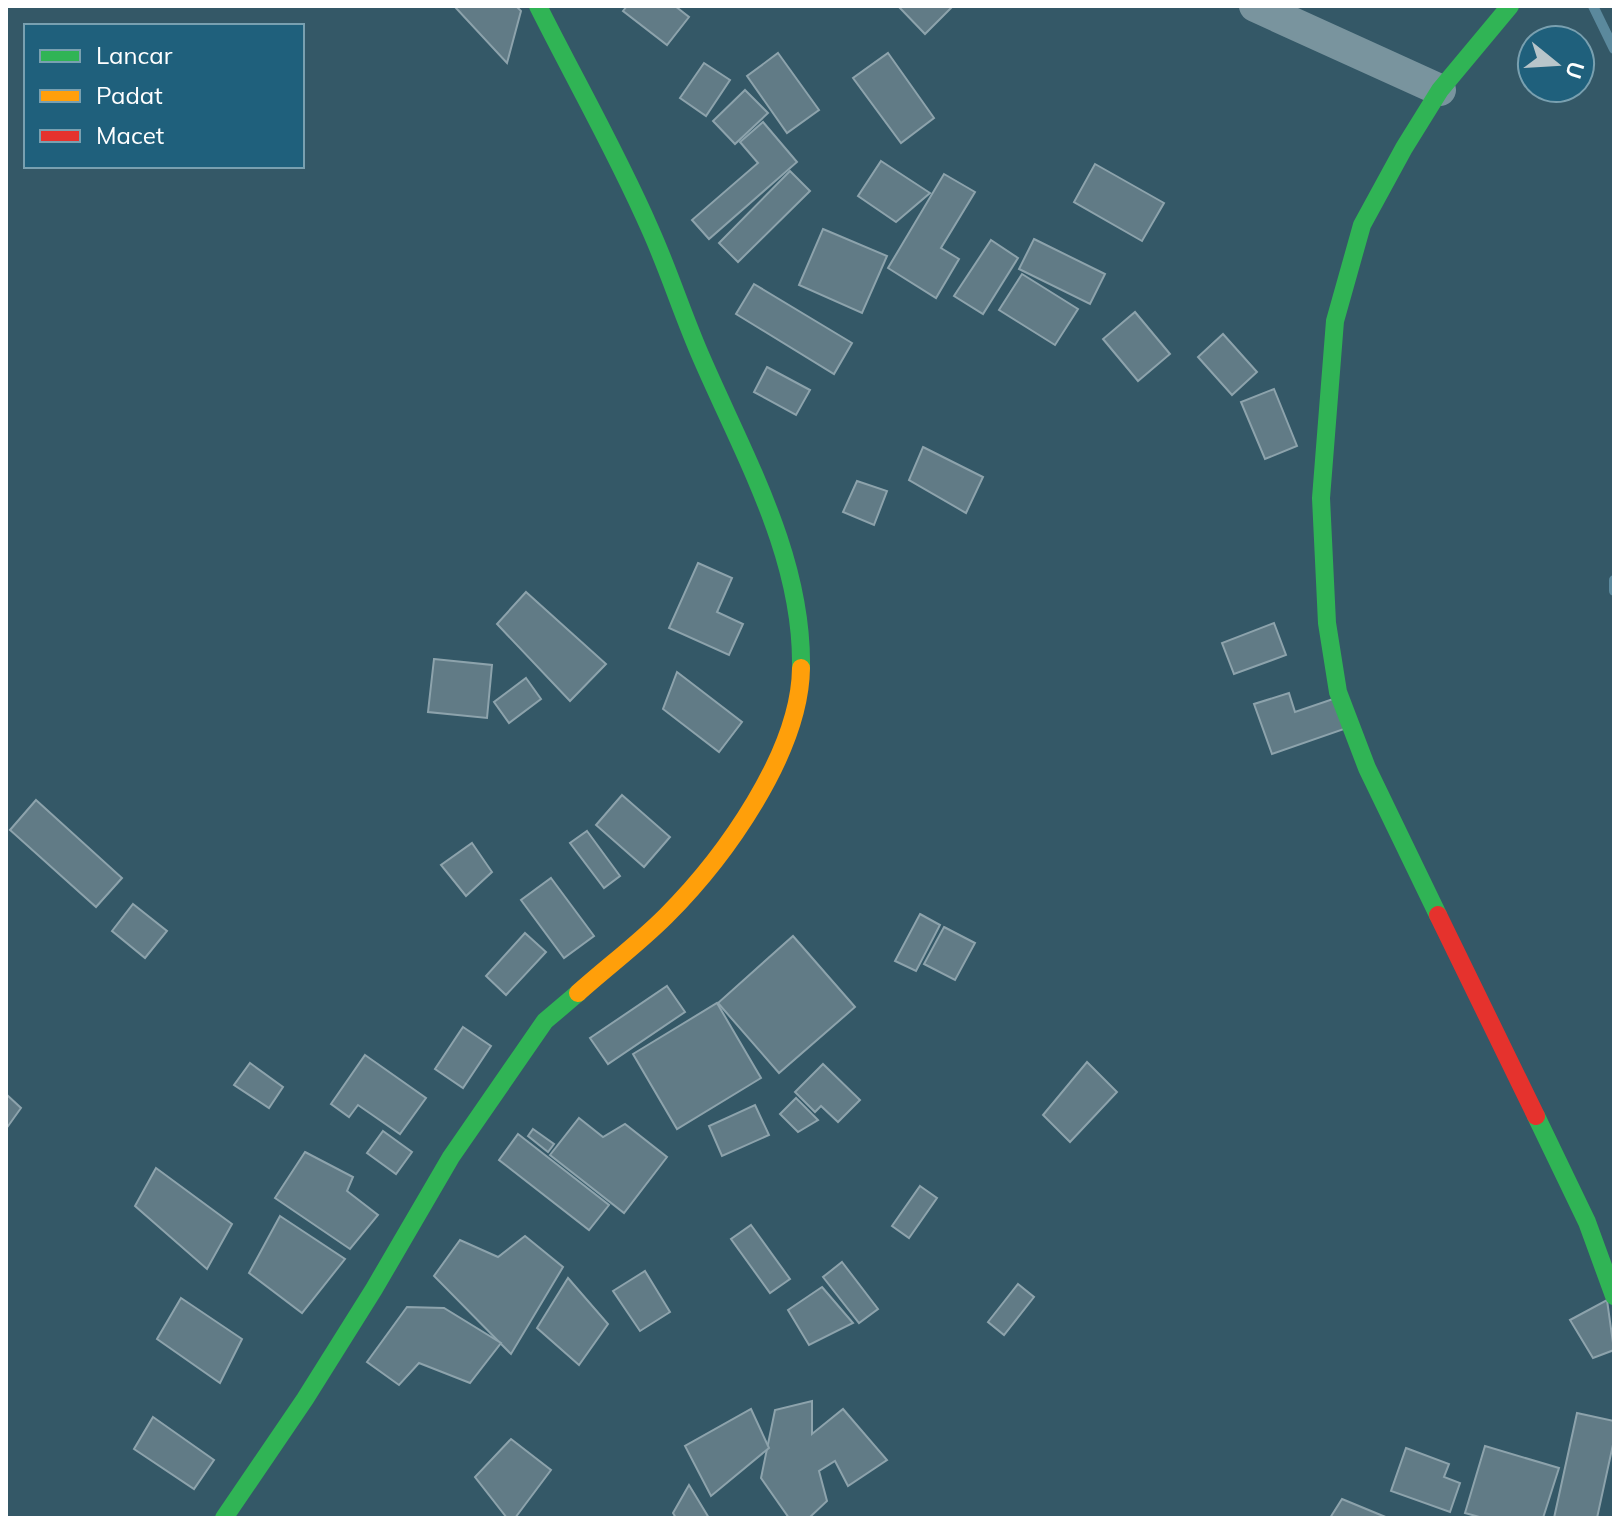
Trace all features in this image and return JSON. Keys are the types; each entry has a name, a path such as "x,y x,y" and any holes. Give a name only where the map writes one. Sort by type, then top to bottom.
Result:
{"street":[{"path":"224,1518 320,1375 451,1157 545,1021 666,916 737,832 782,751 801,685 802,633 786,556 776,530 701,357 650,228 538,6"},
{"path":"1255,6 1440,90"},
{"path":"1510,6 1440,90 1362,225 1335,321 1321,498 1327,623 1338,692 1367,768 1587,1222 1614,1296"}],"building":[{"path":"516,6 521,11 507,63 455,7"},
{"path":"627,6 675,6 689,17 667,45 623,11"},
{"path":"898,6 953,6 925,34"},
{"path":"778,53 819,110 787,133 747,76"},
{"path":"888,53 934,118 901,143 853,78"},
{"path":"704,63 730,80 706,116 680,98"},
{"path":"745,90 768,113 735,144 713,121"},
{"path":"763,122 797,162 709,239 692,220 758,163 740,142"},
{"path":"881,161 930,193 896,222 858,196"},
{"path":"1095,164 1164,203 1142,241 1074,202"},
{"path":"790,171 810,191 738,262 719,243"},
{"path":"944,174 975,192 941,248 959,259 936,298 888,268"},
{"path":"823,229 887,256 862,313 799,285"},
{"path":"1034,239 1105,274 1090,304 1019,269"},
{"path":"991,240 1018,258 983,314 954,296"},
{"path":"1022,274 1078,309 1055,345 999,310"},
{"path":"754,284 852,343 834,374 736,314"},
{"path":"1135,312 1170,354 1138,381 1103,339"},
{"path":"1223,334 1257,372 1232,395 1198,357"},
{"path":"767,367 810,390 796,415 754,392"},
{"path":"1274,389 1297,446 1265,459 1241,402"},
{"path":"923,447 983,477 966,513 909,480"},
{"path":"857,481 887,491 874,525 843,512"},
{"path":"698,563 732,578 717,612 743,624 729,655 669,628"},
{"path":"526,592 606,664 570,701 497,624"},
{"path":"1274,623 1286,655 1234,674 1222,643"},
{"path":"434,659 492,665 487,718 428,712"},
{"path":"677,672 742,722 719,752 663,709"},
{"path":"526,678 541,699 509,723 494,702"},
{"path":"1289,693 1295,712 1336,698 1347,728 1272,754 1254,704"},
{"path":"622,795 670,837 644,867 596,825"},
{"path":"36,800 122,878 96,907 10,830"},
{"path":"587,831 620,876 604,888 570,843"},
{"path":"472,843 492,872 466,896 441,865"},
{"path":"551,878 594,936 564,958 521,900"},
{"path":"133,904 167,931 145,958 112,931"},
{"path":"920,914 940,925 916,971 895,961"},
{"path":"944,927 975,943 955,980 924,964"},
{"path":"525,933 546,952 506,995 486,976"},
{"path":"793,936 855,1007 779,1073 718,1003"},
{"path":"667,986 685,1012 608,1064 590,1038"},
{"path":"717,1003 761,1078 677,1129 633,1054"},
{"path":"463,1027 491,1046 463,1088 435,1069"},
{"path":"365,1055 426,1098 400,1134 358,1105 349,1117 331,1104"},
{"path":"1087,1062 1117,1092 1070,1142 1043,1115"},
{"path":"250,1063 283,1087 269,1108 234,1085"},
{"path":"823,1064 860,1100 838,1122 821,1106 815,1112 795,1092"},
{"path":"6,1094 21,1108 6,1129"},
{"path":"796,1098 818,1120 798,1132 780,1114"},
{"path":"755,1105 769,1135 722,1156 709,1126"},
{"path":"579,1118 603,1137 625,1124 667,1157 624,1213 550,1155"},
{"path":"533,1129 554,1144 548,1152 528,1136"},
{"path":"383,1131 412,1152 396,1174 367,1153"},
{"path":"518,1134 609,1205 589,1230 499,1160"},
{"path":"305,1152 353,1177 347,1191 378,1215 350,1249 275,1198"},
{"path":"156,1168 232,1224 207,1269 135,1206"},
{"path":"920,1186 937,1198 909,1238 892,1226"},
{"path":"280,1216 345,1259 302,1313 249,1273"},
{"path":"751,1225 790,1279 770,1293 731,1239"},
{"path":"525,1236 563,1267 511,1354 434,1276 460,1240 498,1257"},
{"path":"842,1262 878,1309 859,1323 823,1277"},
{"path":"645,1271 670,1312 640,1331 613,1291"},
{"path":"568,1278 608,1324 579,1365 537,1328"},
{"path":"1018,1284 1034,1297 1004,1335 988,1322"},
{"path":"822,1287 853,1323 809,1345 788,1310"},
{"path":"181,1298 242,1339 220,1383 157,1339"},
{"path":"1607,1300 1614,1350 1593,1358 1570,1320"},
{"path":"407,1307 444,1308 501,1343 470,1383 419,1363 399,1385 367,1362"},
{"path":"812,1401 812,1434 843,1409 887,1460 848,1486 835,1461 819,1471 827,1501 809,1518 789,1518 761,1478 775,1410"},
{"path":"751,1409 769,1448 711,1496 685,1446"},
{"path":"1577,1413 1614,1421 1614,1440 1597,1518 1554,1518"},
{"path":"153,1417 214,1460 194,1489 134,1449"},
{"path":"511,1439 551,1470 515,1518 507,1518 475,1477"},
{"path":"1485,1446 1559,1468 1543,1518 1483,1518 1465,1513"},
{"path":"1406,1448 1449,1464 1444,1477 1460,1483 1450,1512 1391,1491"},
{"path":"689,1485 709,1518 676,1518 673,1513"},
{"path":"1342,1499 1388,1518 1330,1518"}],"waterway":[{"path":"1593,6 1614,49"},
{"path":"1614,580 1614,591"}],"traffic: fast":[{"path":"538,6 637,201 695,343 753,471 782,548 792,587 799,627 801,668"},
{"path":"1438,915 1367,768 1338,692 1327,623 1321,498 1335,321 1362,225 1404,148 1440,90 1510,6"},
{"path":"224,1518 305,1399 451,1157 545,1021 578,993"},
{"path":"1536,1116 1587,1222 1614,1296"}],"traffic: slow":[{"path":"578,993 666,916 734,834 773,769 788,734 797,701 801,668"}],"traffic: jam":[{"path":"1438,915 1536,1116"}]}
